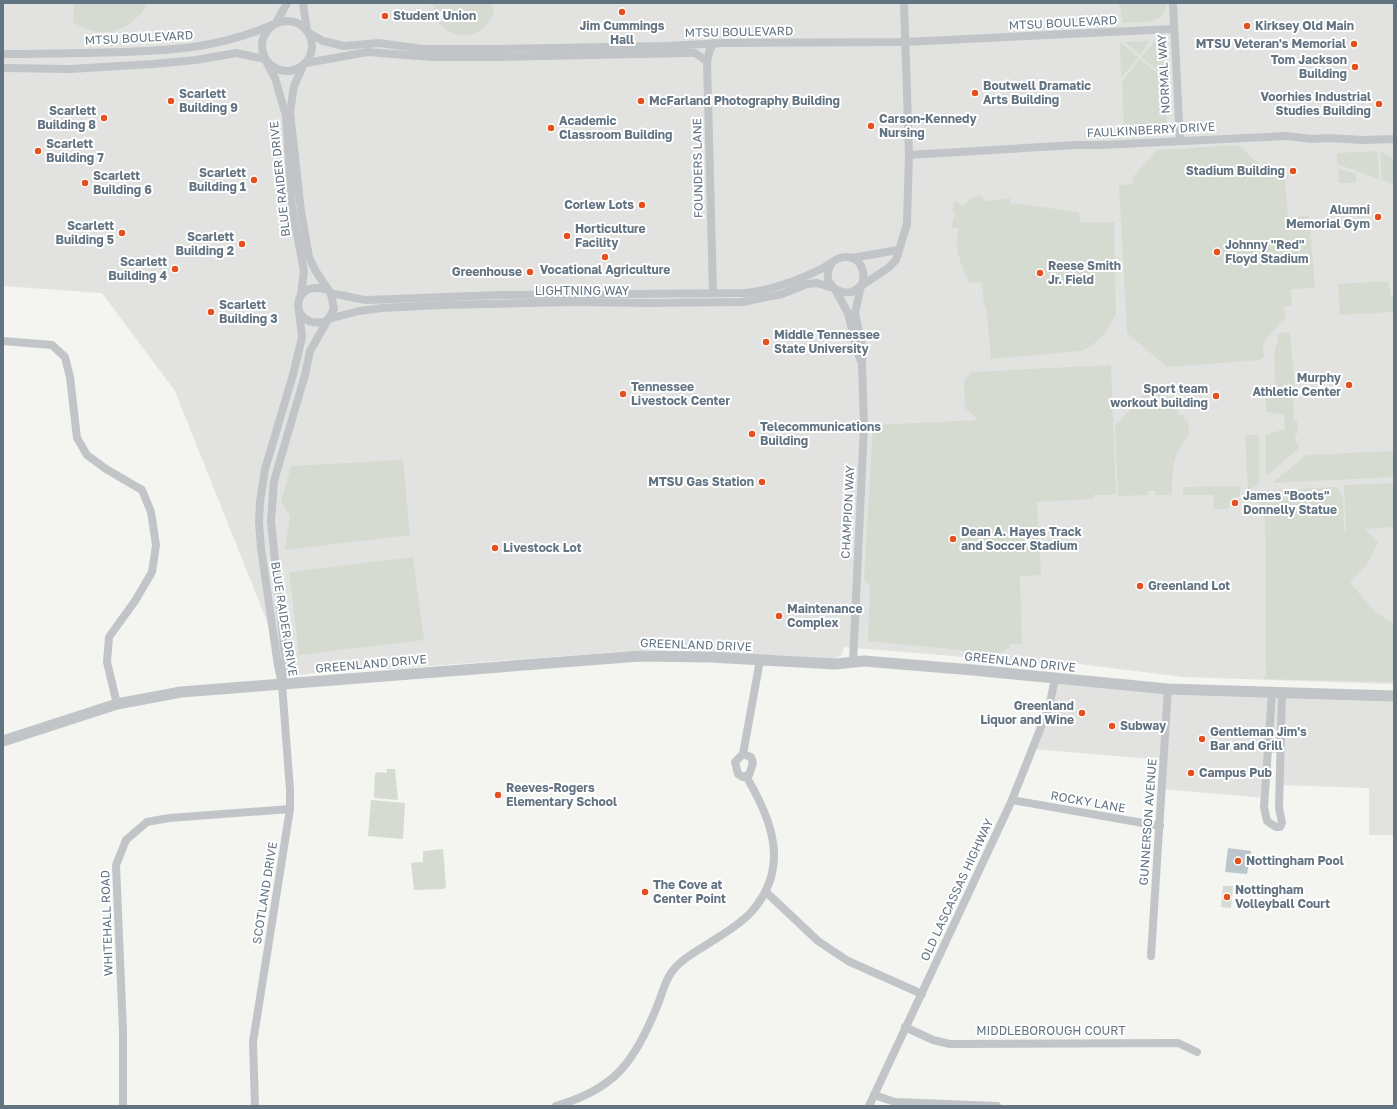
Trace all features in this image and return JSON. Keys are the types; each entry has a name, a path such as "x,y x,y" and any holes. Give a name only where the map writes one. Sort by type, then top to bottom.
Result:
{"street":[{"path":"287,3 274,24 266,31 262,39 261,47 266,61 277,70 288,72 304,64 311,53 312,45 302,3"},
{"path":"898,250 852,258 839,258 832,262 828,274 829,282 834,289 845,293 852,292 888,268 896,260 907,224 909,155 904,3"},
{"name":"NORMAL WAY","path":"1173,4 1173,29 1180,141"},
{"path":"274,24 290,21 302,26 308,32"},
{"name":"MTSU BOULEVARD","path":"3,54 80,54 199,47 250,34 274,24"},
{"name":"MTSU BOULEVARD","path":"308,32 323,41 344,46 379,43 423,49 665,46 714,43 905,42 1173,29"},
{"name":"FOUNDERS LANE","path":"713,293 707,61 710,49 714,43"},
{"name":"MTSU BOULEVARD","path":"304,64 368,52 431,57 695,53 707,61"},
{"name":"MTSU BOULEVARD","path":"3,68 70,69 153,64 196,60 236,53 266,61"},
{"name":"BLUE RAIDER DRIVE","path":"266,61 275,78 286,116 292,208 304,271 301,295"},
{"name":"BLUE RAIDER DRIVE","path":"304,64 294,86 290,112 301,211 309,257 314,270 329,292"},
{"name":"FAULKINBERRY DRIVE","path":"909,155 1076,145 1286,136 1312,139 1394,139"},
{"path":"852,258 862,267 864,275 861,286"},
{"name":"LIGHTNING WAY","path":"329,292 367,300 491,295 758,292 804,277 832,262"},
{"name":"LIGHTNING WAY","path":"328,320 374,309 442,305 578,302 742,302 782,294 807,284 817,283 834,289"},
{"name":"CHAMPION WAY","path":"853,662 864,426 863,350 855,313 861,286"},
{"path":"315,287 329,292 334,309 328,320 312,323 306,320 299,311 301,295 309,288 315,287"},
{"name":"CHAMPION WAY","path":"834,289 848,313 857,352 862,364"},
{"name":"BLUE RAIDER DRIVE","path":"282,684 278,666 261,548 259,522 260,502 265,469 293,375 302,337 299,311"},
{"name":"BLUE RAIDER DRIVE","path":"282,684 286,658 271,521 271,504 274,481 305,375 310,351 328,320"},
{"path":"3,342 52,345 65,357 70,377 76,438 88,455 106,469 142,490 151,512 156,546 152,572 135,601 110,637 107,662 117,704"},
{"name":"GREENLAND DRIVE","path":"3,741 117,704 181,692 640,656 835,664 853,662 934,667 1168,689 1394,696"},
{"path":"556,1106 580,1099 596,1091 626,1065 644,1038 671,972 752,912 766,892 774,860 772,834 762,804 746,776 738,774 736,768 736,762 743,754 760,660"},
{"name":"OLD LASCASSAS HIGHWAY","path":"869,1106 1012,800 1049,707 1055,678"},
{"name":"SCOTLAND DRIVE","path":"255,1106 253,1042 290,809 290,790 282,684"},
{"name":"GUNNERSON AVENUE","path":"1151,956 1168,689"},
{"path":"1277,693 1279,808 1282,823 1280,826 1276,827 1267,821 1264,807 1277,693"},
{"path":"743,754 751,757 753,763 752,770 749,775 746,776"},
{"name":"ROCKY LANE","path":"1012,800 1160,826"},
{"name":"WHITEHALL ROAD","path":"123,1106 123,1031 116,865 126,840 147,822 169,818 290,809"},
{"path":"766,892 818,940 848,961 922,994"},
{"name":"MIDDLEBOROUGH COURT","path":"905,1027 933,1040 950,1044 1178,1043 1197,1052"},
{"path":"874,1095 895,1102 997,1106"}],"shaded area":[{"name":"Middle Tennessee State University","path":"3,3 1394,3 1394,684 1183,677 1071,663 1035,663 844,647 842,655 834,659 682,650 644,650 391,669 351,669 289,676 175,391 102,293 3,286"},
{"path":"74,3 149,3 133,21 124,27 105,32 84,28 73,22"},
{"path":"431,3 495,4 492,4 494,11 486,26 479,31 463,35 448,31 436,20 432,12 434,11 434,6 431,6"},
{"path":"1117,3 1166,3 1162,16 1157,19 1144,22 1123,23 1120,7"},
{"path":"1162,40 1164,76 1141,57 1155,41"},
{"path":"1150,41 1140,55 1124,42"},
{"path":"1120,42 1139,57 1122,77 1121,77"},
{"path":"1140,59 1165,79 1167,130 1124,132 1122,81"},
{"name":"Johnny \"Red\" Floyd Stadium","path":"1238,145 1266,170 1284,169 1288,217 1309,216 1315,288 1291,289 1292,306 1284,307 1285,317 1263,343 1264,357 1260,360 1167,367 1127,333 1119,185 1133,184 1133,177 1157,150"},
{"path":"1378,151 1379,179 1337,164 1337,153"},
{"path":"1380,151 1394,159 1394,184 1382,180"},
{"path":"1338,168 1356,174 1356,183 1339,183"},
{"name":"Reese Smith Jr. Field","path":"980,195 986,201 1010,198 1010,203 1079,212 1080,222 1114,222 1116,314 1104,335 1091,346 1081,351 991,359 982,282 969,283 957,250 957,236 959,229 951,227 955,213 952,210 956,201 962,206 969,200"},
{"path":"1388,281 1391,296 1394,296 1394,312 1340,315 1338,284"},
{"path":"1290,332 1295,391 1293,392 1294,421 1297,421 1298,433 1295,434 1298,449 1266,476 1265,435 1285,429 1284,415 1266,412 1266,395 1276,395 1274,355 1279,333"},
{"name":"Dean A. Hayes Track and Soccer Stadium","path":"1111,365 1116,495 1093,495 1093,499 1037,502 1041,575 1020,576 1022,644 1010,644 1009,648 999,654 868,641 870,586 864,580 873,425 978,420 965,408 964,380 972,372"},
{"path":"1164,391 1164,397 1171,397 1171,403 1177,402 1178,415 1184,415 1185,421 1188,420 1189,436 1179,449 1174,463 1172,495 1155,495 1155,491 1148,491 1148,495 1118,496 1115,426 1146,392"},
{"path":"1245,435 1259,435 1259,483 1248,491"},
{"path":"1394,451 1394,477 1272,483 1306,455"},
{"path":"403,460 410,535 285,550 290,516 281,502 291,466"},
{"path":"1394,483 1394,527 1365,529 1378,542 1367,565 1350,582 1375,611 1387,620 1394,623 1394,682 1263,679 1266,675 1265,519 1259,503 1260,492 1336,487 1343,497 1344,530 1346,530 1344,485"},
{"path":"1240,486 1240,496 1232,499 1228,509 1214,509 1213,495 1183,495 1183,487"},
{"path":"413,557 424,640 299,655 289,572"},
{"path":"1055,679 1394,696 1394,835 1369,835 1369,788 1280,785 1280,753 1269,753 1265,798 1162,789 1164,760 1033,749"},
{"path":"387,769 395,769 398,800 374,797 375,774 377,772 387,773"},
{"path":"371,800 405,803 403,839 368,836"},
{"name":"Nottingham Pool","path":"1228,848 1251,851 1247,874 1225,872"},
{"path":"443,849 446,887 444,889 414,890 411,863 423,862 423,851"},
{"name":"Nottingham Volleyball Court","path":"1223,886 1233,886 1231,908 1221,907"}],"place":[{"name":"Jim Cummings Hall","path":"622,12"},
{"name":"Student Union","path":"385,16"},
{"name":"Kirksey Old Main","path":"1247,26"},
{"name":"MTSU Veteran's Memorial","path":"1354,44"},
{"name":"Tom Jackson Building","path":"1355,67"},
{"name":"Boutwell Dramatic Arts Building","path":"975,93"},
{"name":"Scarlett Building 9","path":"171,101"},
{"name":"McFarland Photography Building","path":"641,101"},
{"name":"Voorhies Industrial Studies Building","path":"1379,104"},
{"name":"Scarlett Building 8","path":"104,118"},
{"name":"Carson-Kennedy Nursing","path":"871,126"},
{"name":"Academic Classroom Building","path":"551,128"},
{"name":"Scarlett Building 7","path":"38,151"},
{"name":"Stadium Building","path":"1293,171"},
{"name":"Scarlett Building 1","path":"254,180"},
{"name":"Scarlett Building 6","path":"85,183"},
{"name":"Corlew Lots","path":"642,205"},
{"name":"Alumni Memorial Gym","path":"1378,217"},
{"name":"Scarlett Building 5","path":"122,233"},
{"name":"Horticulture Facility","path":"567,236"},
{"name":"Scarlett Building 2","path":"242,244"},
{"name":"Johnny \"Red\" Floyd Stadium","path":"1217,252"},
{"name":"Vocational Agriculture","path":"605,257"},
{"name":"Scarlett Building 4","path":"175,269"},
{"name":"Greenhouse","path":"530,272"},
{"name":"Reese Smith Jr. Field","path":"1040,273"},
{"name":"Scarlett Building 3","path":"211,312"},
{"name":"Middle Tennessee State University","path":"766,342"},
{"name":"Murphy Athletic Center","path":"1349,385"},
{"name":"Tennessee Livestock Center","path":"623,394"},
{"name":"Sport team workout building","path":"1216,396"},
{"name":"Telecommunications Building","path":"752,434"},
{"name":"MTSU Gas Station","path":"762,482"},
{"name":"James \"Boots\" Donnelly Statue","path":"1235,503"},
{"name":"Dean A. Hayes Track and Soccer Stadium","path":"953,539"},
{"name":"Livestock Lot","path":"495,548"},
{"name":"Greenland Lot","path":"1140,586"},
{"name":"Maintenance Complex","path":"779,616"},
{"name":"Greenland Liquor and Wine","path":"1082,713"},
{"name":"Subway","path":"1112,726"},
{"name":"Gentleman Jim's Bar and Grill","path":"1202,739"},
{"name":"Campus Pub","path":"1191,773"},
{"name":"Reeves-Rogers Elementary School","path":"498,795"},
{"name":"Nottingham Pool","path":"1238,861"},
{"name":"The Cove at Center Point","path":"645,892"},
{"name":"Nottingham Volleyball Court","path":"1227,897"}]}
